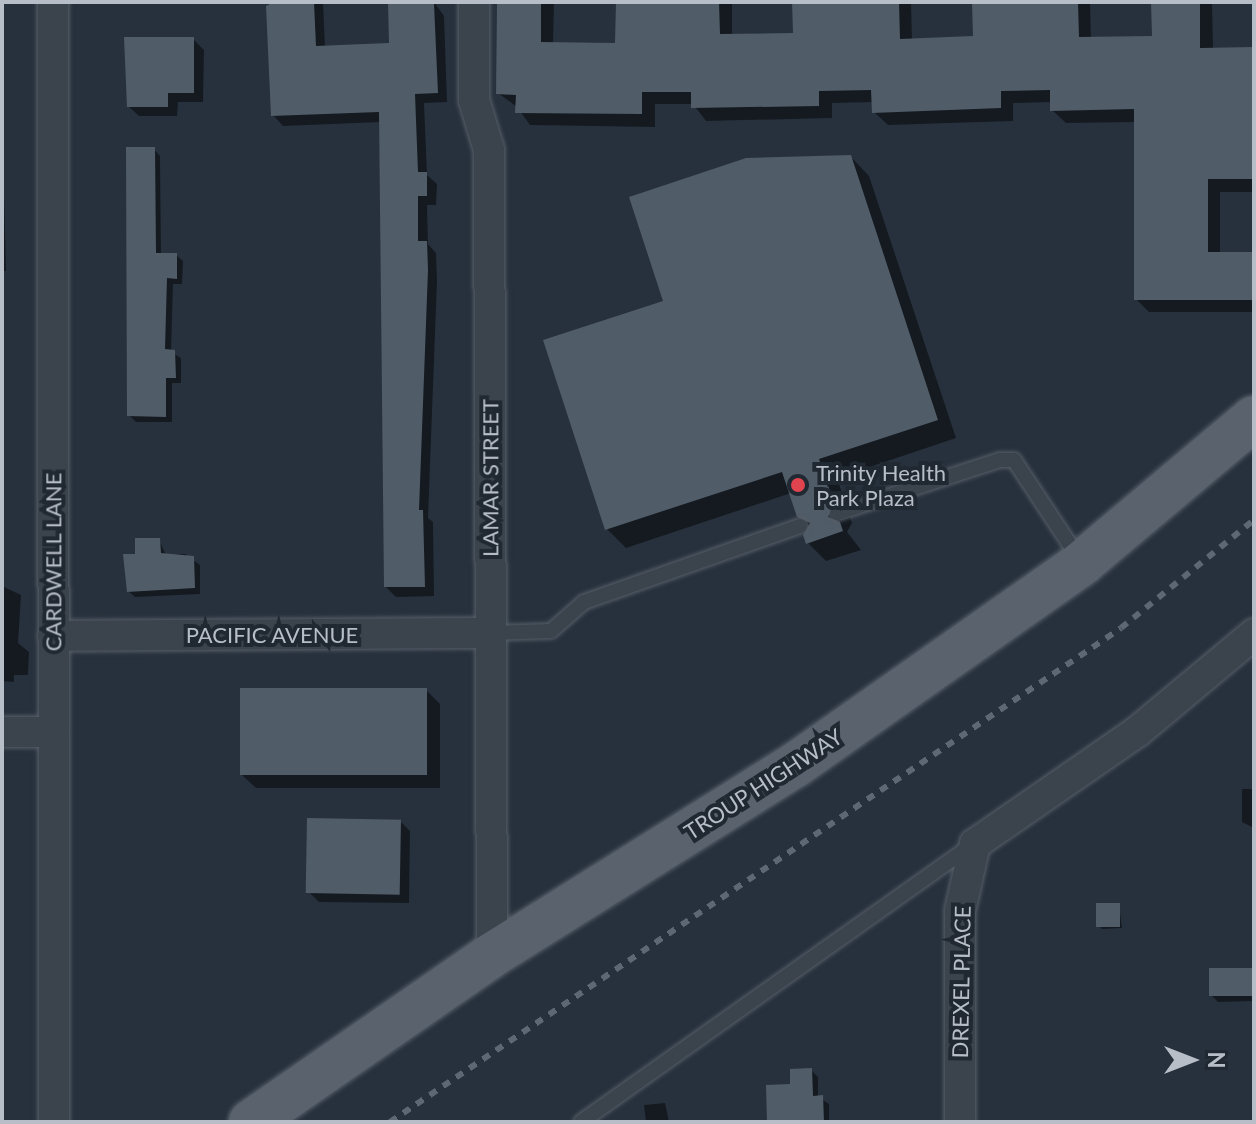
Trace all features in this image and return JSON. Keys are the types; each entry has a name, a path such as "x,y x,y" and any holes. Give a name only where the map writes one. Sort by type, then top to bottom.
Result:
{"main road":[{"name":"TROUP HIGHWAY","path":"251,1122 492,955 795,765 1082,563 1254,418"}],"street":[{"name":"CARDWELL LANE","path":"53,2 54,1122"},
{"name":"LAMAR STREET","path":"474,2 474,100 489,150 492,955"},
{"name":"PACIFIC AVENUE","path":"53,636 490,633"},
{"path":"975,844 1137,732 1254,634"},
{"path":"2,732 53,732"},
{"name":"DREXEL PLACE","path":"960,1122 960,911 975,844"}],"lane":[{"path":"837,513 1000,460 1014,460 1082,563"},
{"path":"490,633 551,631 584,602 800,526"},
{"path":"581,1122 975,844"}],"building":[{"path":"274,2 314,2 316,46 389,43 388,2 434,4 438,93 415,94 418,172 427,172 427,196 418,196 418,241 427,241 428,270 419,510 423,510 425,587 384,587 379,112 271,116 266,6"},
{"path":"497,2 541,2 541,42 615,43 616,2 719,2 720,34 793,33 792,2 899,2 900,39 973,36 972,2 1078,2 1079,37 1152,36 1151,2 1200,2 1200,48 1254,47 1254,179 1208,179 1208,252 1254,252 1254,300 1134,300 1134,109 1050,111 1050,90 1001,91 1001,108 872,113 871,90 819,91 819,106 691,108 691,92 642,92 642,114 515,113 516,95 496,94"},
{"path":"124,37 194,37 194,93 168,93 168,107 127,107"},
{"path":"126,147 155,147 156,253 177,253 177,279 167,278 165,349 175,350 176,378 166,378 166,417 127,416"},
{"path":"851,155 938,420 819,459 834,503 828,517 840,522 843,531 806,544 803,535 810,523 797,517 782,472 605,530 543,340 663,301 629,197 746,158"},
{"path":"135,538 160,538 161,553 194,556 195,588 127,592 123,554 135,554"},
{"path":"240,688 427,688 427,775 240,775"},
{"path":"307,818 401,820 400,895 306,893"},
{"path":"1096,903 1120,903 1120,927 1096,927"},
{"path":"1209,968 1254,968 1254,996 1209,996"},
{"path":"812,1068 813,1096 823,1095 824,1122 767,1122 766,1085 790,1084 790,1069"}],"railway":[{"path":"390,1122 1121,628 1254,520"}],"place":[{"name":"Trinity Health Park Plaza","path":"798,485"}]}
